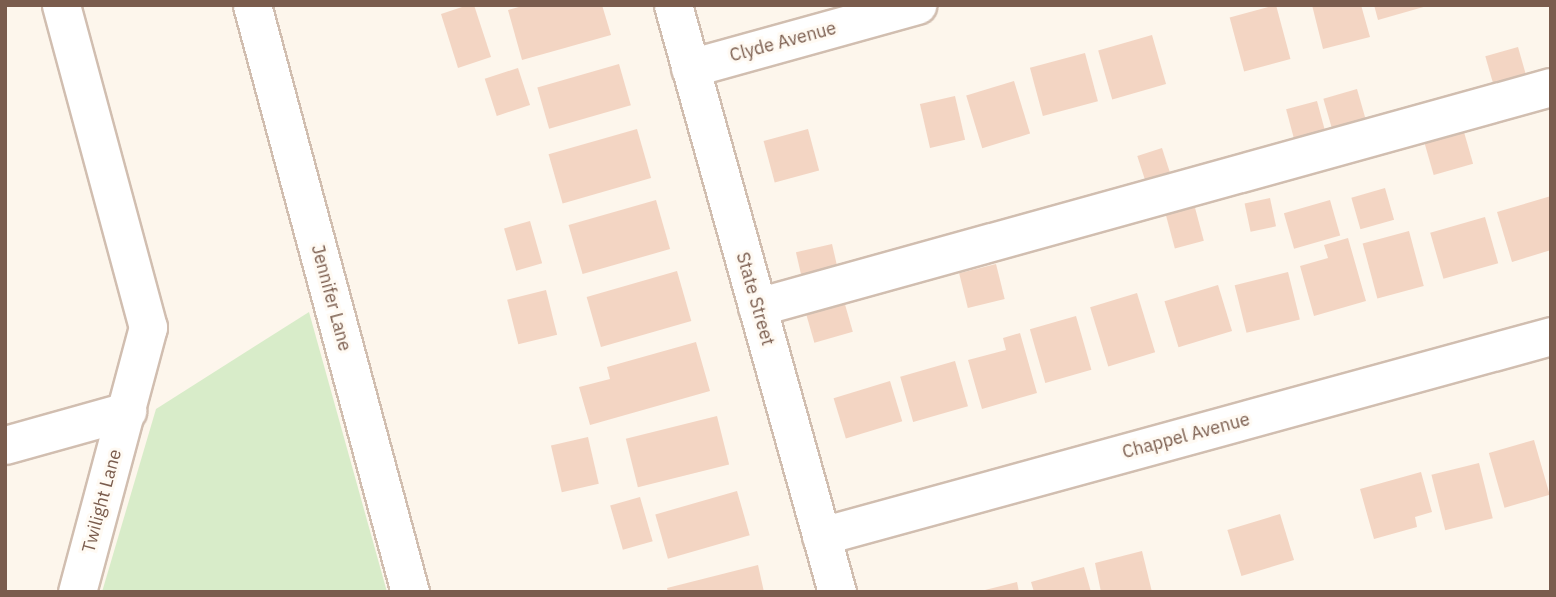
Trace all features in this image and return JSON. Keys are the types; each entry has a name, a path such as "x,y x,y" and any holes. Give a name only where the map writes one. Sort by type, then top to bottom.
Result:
{"street":[{"path":"5,445 127,411 148,327 61,5"},
{"name":"Jennifer Lane","path":"252,5 410,592"},
{"name":"State Street","path":"673,5 837,592"},
{"name":"Clyde Avenue","path":"690,68 917,5"},
{"path":"757,307 1551,87"},
{"name":"Chappel Avenue","path":"821,536 1551,336"},
{"name":"Twilight Lane","path":"77,592 127,411"}],"green space":[{"path":"309,312 387,592 102,592 156,409"}],"building":[{"path":"474,5 491,57 458,68 441,14"},
{"path":"526,5 602,5 611,35 522,60 508,10"},
{"path":"1276,5 1290,59 1244,72 1230,17"},
{"path":"1312,5 1361,5 1370,37 1323,49"},
{"path":"1374,5 1427,5 1427,6 1378,20"},
{"path":"1152,35 1166,84 1112,99 1098,50"},
{"path":"1518,47 1528,81 1495,90 1485,56"},
{"path":"1085,53 1098,101 1043,116 1030,68"},
{"path":"619,64 631,105 549,129 537,87"},
{"path":"518,68 530,105 497,116 485,79"},
{"path":"1014,81 1030,134 982,148 966,96"},
{"path":"1357,89 1367,123 1333,132 1323,99"},
{"path":"955,96 965,140 930,148 920,104"},
{"path":"1317,101 1326,135 1295,143 1286,109"},
{"path":"637,129 651,178 563,203 549,154"},
{"path":"808,129 819,171 775,182 764,141"},
{"path":"1464,132 1473,164 1434,175 1425,143"},
{"path":"1162,148 1172,178 1147,186 1137,156"},
{"path":"1385,188 1394,220 1360,229 1351,198"},
{"path":"1551,196 1551,250 1512,262 1497,212"},
{"path":"1270,198 1276,226 1251,232 1245,203"},
{"path":"656,200 670,249 583,274 569,225"},
{"path":"1330,200 1340,236 1294,249 1284,213"},
{"path":"1194,204 1204,241 1175,248 1165,212"},
{"path":"1485,217 1498,263 1443,279 1430,233"},
{"path":"530,221 542,263 516,271 504,228"},
{"path":"1409,231 1424,286 1377,298 1363,243"},
{"path":"1348,238 1366,301 1314,316 1300,266 1328,258 1324,245"},
{"path":"832,244 838,270 802,279 796,252"},
{"path":"996,264 1005,299 968,308 959,273"},
{"path":"677,271 691,321 601,347 587,297"},
{"path":"1288,272 1300,320 1246,333 1235,285"},
{"path":"1218,285 1232,331 1178,347 1164,301"},
{"path":"546,290 557,335 518,344 507,300"},
{"path":"1137,293 1155,352 1108,367 1090,307"},
{"path":"844,301 853,332 814,343 806,312"},
{"path":"1076,316 1091,370 1045,383 1030,329"},
{"path":"1020,333 1037,393 982,409 968,360 1006,350 1003,338"},
{"path":"696,342 710,391 590,425 579,387 610,379 607,367"},
{"path":"955,361 968,406 913,422 900,377"},
{"path":"890,381 902,421 846,438 834,398"},
{"path":"717,416 729,465 638,487 626,439"},
{"path":"588,437 599,484 562,492 551,446"},
{"path":"1534,440 1550,495 1505,508 1489,453"},
{"path":"1479,463 1493,518 1445,530 1431,475"},
{"path":"1421,472 1432,512 1415,517 1417,527 1374,539 1360,489"},
{"path":"737,491 750,535 668,559 655,514"},
{"path":"640,497 653,541 623,550 610,506"},
{"path":"1280,514 1294,560 1241,576 1227,530"},
{"path":"1142,551 1152,592 1101,592 1095,563"},
{"path":"758,565 764,592 668,592 667,588"},
{"path":"1084,567 1091,592 1034,592 1031,582"},
{"path":"1017,582 1019,592 981,592 981,591"}]}
